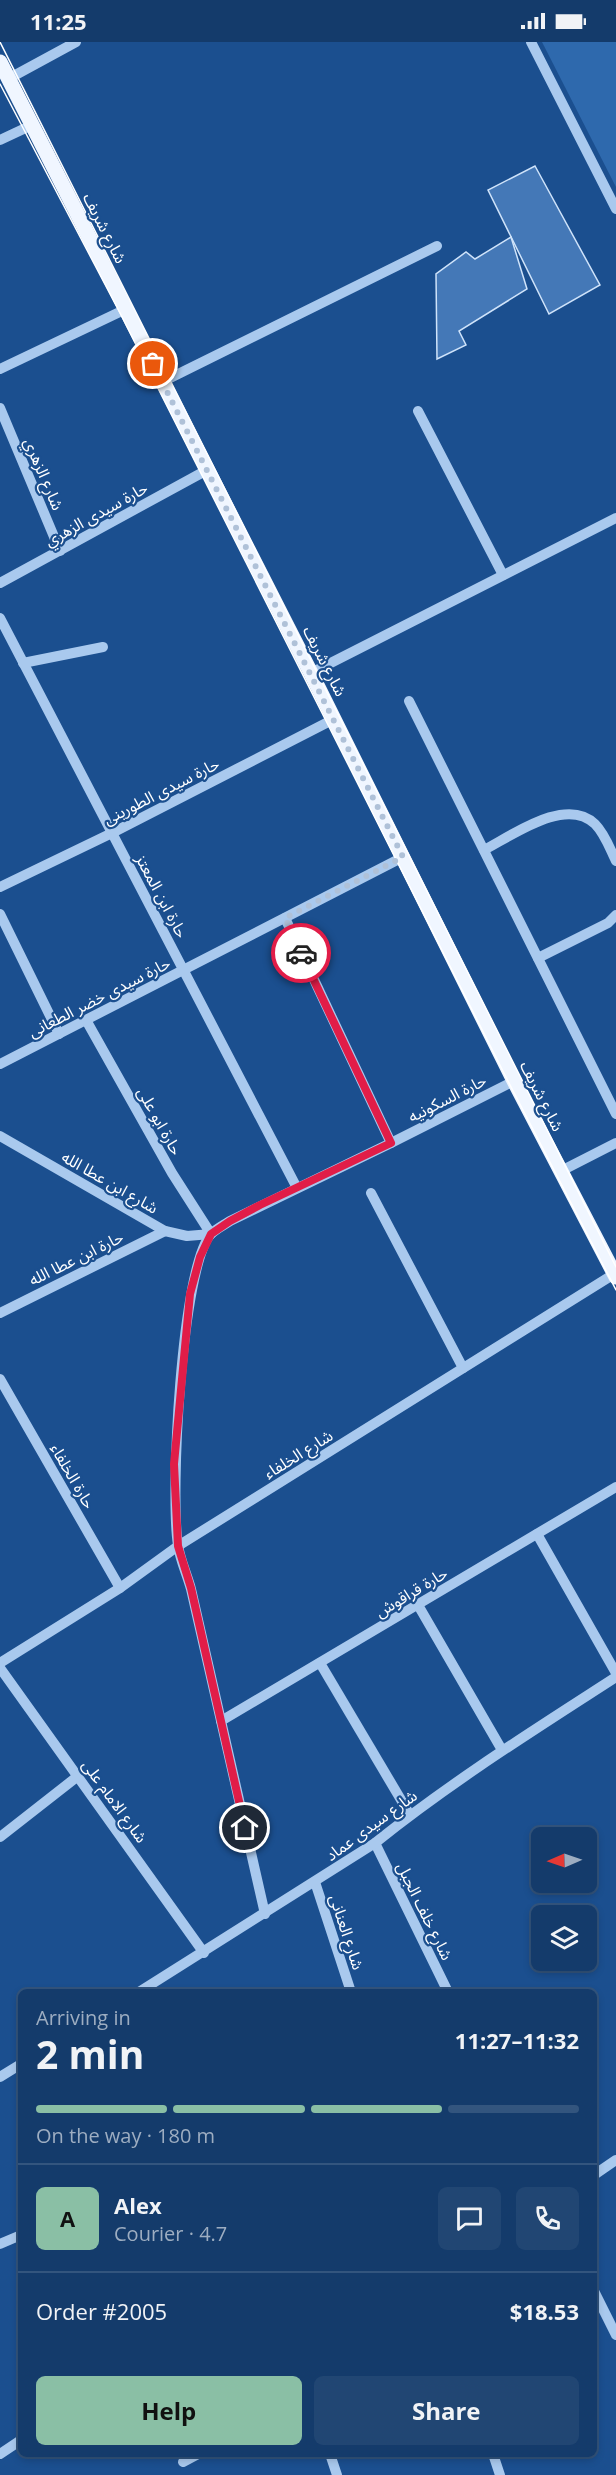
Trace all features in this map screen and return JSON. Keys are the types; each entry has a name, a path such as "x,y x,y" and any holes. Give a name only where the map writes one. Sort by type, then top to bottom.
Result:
{"main road":[{"name":"شارع شريف","path":"0,62 311,673 514,1081 615,1276"}],"street":[{"path":"9,79 76,42"},
{"path":"531,42 616,209"},
{"path":"0,140 32,125"},
{"path":"162,382 437,246"},
{"path":"0,369 126,309"},
{"name":"شارع الزهري","path":"0,408 60,551"},
{"path":"418,411 503,575"},
{"name":"حارة سيدى الزهري","path":"0,584 207,470"},
{"path":"311,673 616,518"},
{"name":"حارة ابن المعتز","path":"0,618 297,1188"},
{"path":"23,663 103,647"},
{"path":"409,701 616,1114"},
{"name":"حارة سيدى الطورينى","path":"0,887 112,833 334,719"},
{"path":"484,850 548,818 569,813 580,815 596,825 616,861"},
{"name":"حارة سيدى خضر الطعانى","path":"0,1064 403,857"},
{"path":"0,914 59,1034"},
{"path":"538,958 608,923 616,915"},
{"path":"285,918 391,1143"},
{"name":"حارة ابو على","path":"86,1020 172,1173 211,1234"},
{"name":"حارة السكونيه","path":"211,1234 230,1221 514,1081"},
{"name":"شارع ابن عطا الله","path":"0,1136 165,1231 187,1236 211,1234"},
{"path":"561,1171 616,1143"},
{"path":"371,1193 463,1368"},
{"name":"حارة ابن عطا الله","path":"0,1313 165,1231"},
{"path":"211,1234 200,1257 190,1294 174,1464 178,1546 191,1588 265,1914"},
{"name":"شارع الخلفاء","path":"0,1663 120,1588 178,1546 615,1276"},
{"name":"حارة الخلفاء","path":"0,1379 120,1588"},
{"name":"حارة قراقوش","path":"221,1721 616,1487"},
{"path":"537,1534 616,1673"},
{"path":"418,1605 502,1750"},
{"path":"320,1663 410,1815"},
{"name":"شارع الامام على","path":"0,1668 204,1953"},
{"name":"شارع سيدى عماد","path":"145,1989 375,1843 410,1815 502,1750 616,1677"},
{"path":"0,1837 78,1776"},
{"name":"شارع خلف الجبل","path":"375,1843 447,1989"},
{"name":"شارع العنانى","path":"315,1882 350,1989"},
{"path":"0,2077 18,2066"},
{"path":"597,2173 616,2160"},
{"path":"0,2244 18,2236"},
{"path":"597,2297 616,2335"},
{"path":"0,2454 18,2442"},
{"path":"183,2462 192,2457"},
{"path":"331,2457 337,2475"},
{"path":"495,2457 500,2475"}],"shaded area":[{"path":"542,42 616,42 616,187"}],"building":[{"path":"535,166 600,285 549,314 488,190"},
{"path":"511,237 527,289 459,331 466,345 437,359 436,274 466,252 475,259"}],"tram line":[{"path":"0,42 616,1267"},
{"path":"0,84 120,313 616,1290"}],"way so far":[{"path":"153,364 403,857 285,918 301,953"}],"route":[{"path":"245,1828 191,1588 178,1546 174,1505 174,1464 190,1294 200,1257 211,1234 260,1205 391,1143 301,953"}]}
